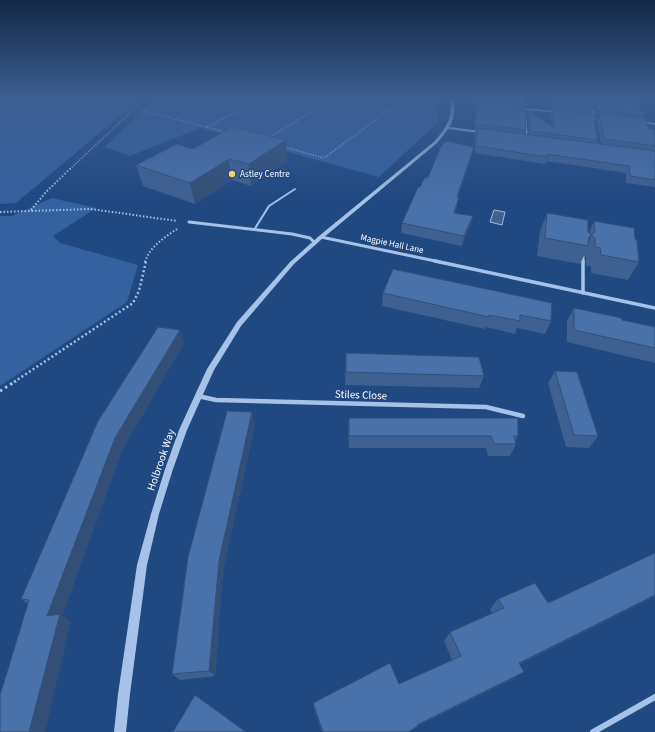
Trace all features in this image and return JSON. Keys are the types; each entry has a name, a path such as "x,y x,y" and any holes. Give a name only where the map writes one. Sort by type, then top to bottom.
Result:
{"street":[{"path":"318,240 436,142 445,131"},
{"path":"471,131 484,133"},
{"path":"520,138 527,139"},
{"name":"Magpie Hall Lane","path":"189,222 302,236 655,308"},
{"name":"Holbrook Way","path":"120,732 142,565 168,469 198,396 211,370 239,324 292,263 318,240"},
{"path":"583,256 583,293"},
{"name":"Stiles Close","path":"198,396 216,400 486,407 523,416"},
{"path":"592,732 655,697"}],"lane":[{"path":"526,131 527,139"},
{"path":"254,230 269,206 295,189"}],"path":[{"path":"31,210 46,192 111,131"},
{"path":"222,131 228,133"},
{"path":"263,142 281,131"},
{"path":"278,146 324,158 361,131"},
{"path":"0,212 91,209 189,222"},
{"path":"0,391 133,303 138,296 149,253 161,240 189,222"}],"shaded area":[{"path":"0,131 101,131 16,203 0,204"},
{"path":"121,131 192,131 130,156 105,147"},
{"path":"212,131 428,131 379,177"},
{"path":"52,198 96,208 53,236 60,243 138,265 127,302 0,386 0,216 12,216"},
{"path":"494,210 505,212 502,225 490,222"}],"building":[{"path":"225,131 249,131 286,140 249,164 229,159 190,183 136,165 177,144 193,149"},
{"path":"477,131 501,131 655,151 655,180 630,176 629,166 547,154 547,157 477,146"},
{"path":"532,131 596,131 598,140"},
{"path":"602,131 655,131 655,146 604,139"},
{"path":"446,141 474,147 457,197 459,197 454,213 473,216 464,236 402,223 418,187 420,187 425,177 428,177 441,146"},
{"path":"547,213 588,220 588,232 591,235 595,232 594,221 634,228 635,239 637,240 639,262 601,255 600,248 595,247 595,238 592,235 589,237 588,246 545,238"},
{"path":"393,269 552,303 551,321 520,315 520,321 489,315 489,317 383,293"},
{"path":"574,308 622,318 622,320 655,327 655,348 574,330"},
{"path":"158,327 180,330 115,438 47,616 60,614 29,732 0,732 0,695 29,600 21,599 98,421"},
{"path":"346,353 479,357 484,376 346,372"},
{"path":"555,371 577,372 598,436 574,435"},
{"path":"227,411 252,412 219,561 209,671 172,674 188,557"},
{"path":"349,418 518,418 518,436 514,436 516,444 494,444 491,436 349,436"},
{"path":"655,553 655,595 519,663 524,672 417,725 418,726 408,732 323,732 313,703 390,663 399,684 461,656 450,632 504,608 498,599 535,583 548,603"},
{"path":"195,695 246,732 173,732"}],"place":[{"name":"Astley Centre","path":"232,174"}]}
